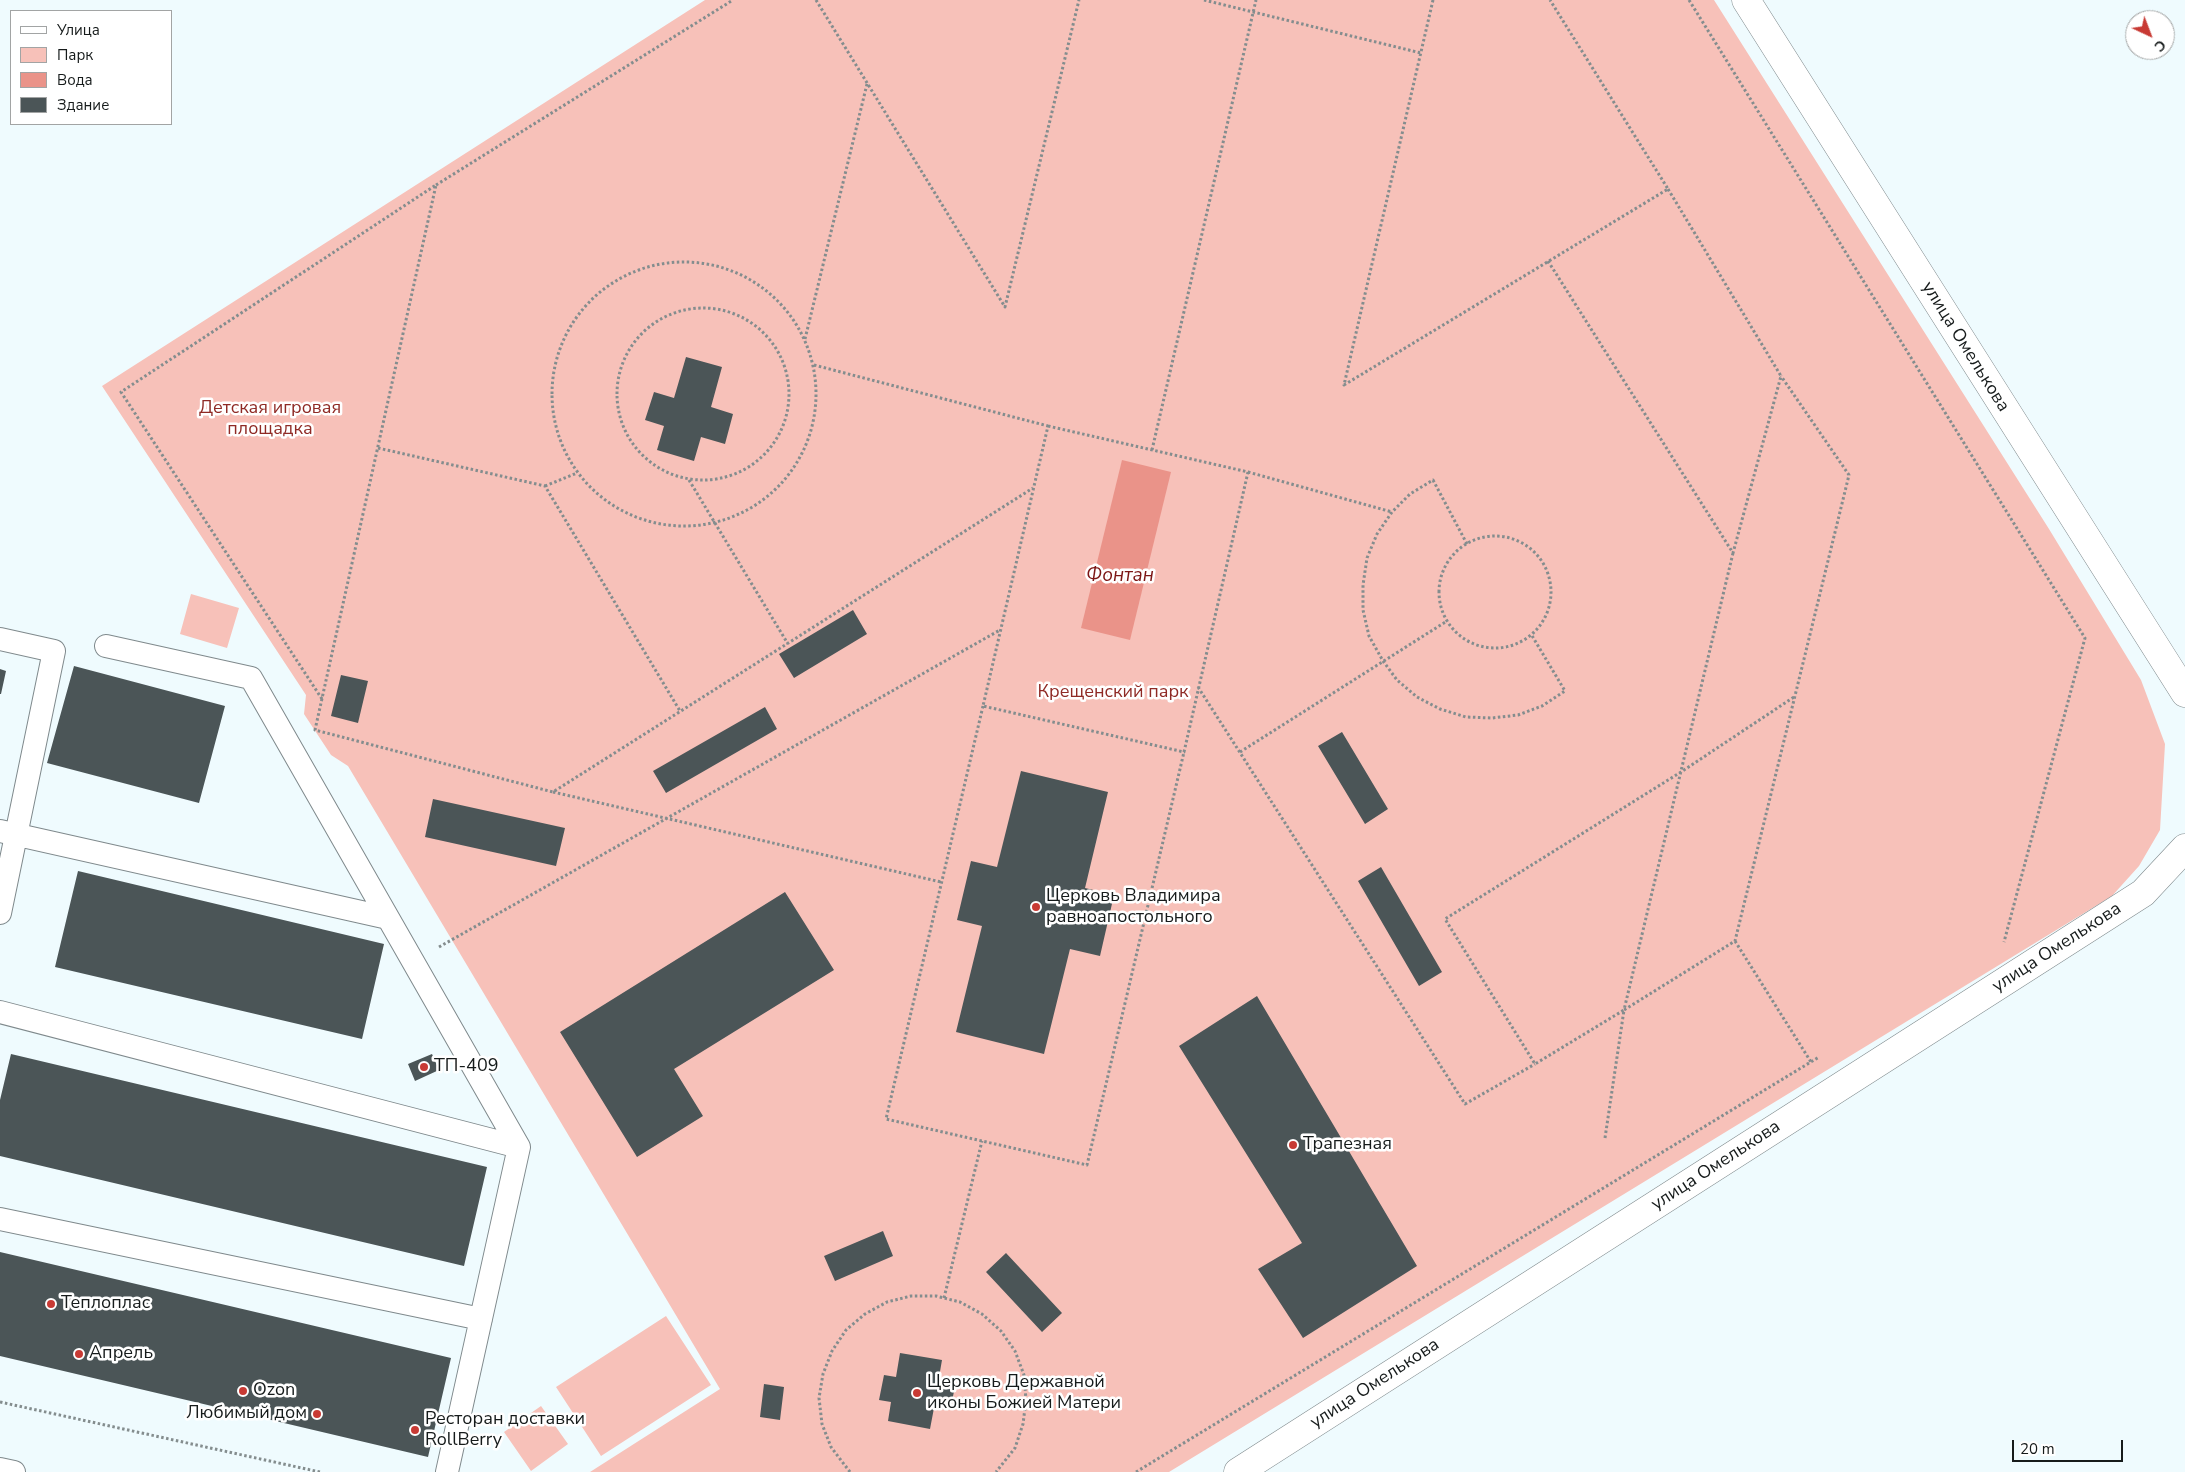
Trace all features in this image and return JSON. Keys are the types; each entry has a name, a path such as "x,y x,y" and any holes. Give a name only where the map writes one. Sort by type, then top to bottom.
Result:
{"street":[{"name":"улица Омелькова","path":"1746,0 2185,693"},
{"name":"улица Омелькова","path":"1238,1472 2143,893 2185,848"}],"lane":[{"path":"0,639 54,651 8,833 0,913"},
{"path":"106,646 251,678 519,1147 447,1472"},
{"path":"8,833 388,918"},
{"path":"0,1012 519,1147"},
{"path":"0,1219 480,1319"},
{"path":"0,1469 14,1472"}],"path":[{"path":"322,699 121,392 436,185 733,0"},
{"path":"816,0 1005,307 1079,0"},
{"path":"1204,0 1421,53"},
{"path":"1152,450 1256,0"},
{"path":"1433,0 1344,385 1668,189"},
{"path":"1198,687 1465,1104 1535,1064 1735,942 1849,475 1781,376 1668,189 1550,0"},
{"path":"1688,0 2085,638 2002,947"},
{"path":"805,339 867,83"},
{"path":"436,185 315,730 553,792 941,882"},
{"path":"1548,261 1733,553"},
{"path":"669,262 697,262 724,268 750,279 772,295 791,315 805,339 814,365 816,393 814,420 805,447 791,471 773,492 751,508 715,522 698,526 671,526 644,520 618,509 596,493 577,473 563,449 554,423 551,395 554,368 563,341 576,317 595,296 617,280 642,268 669,262"},
{"path":"689,480 712,480 733,475 753,464 770,448 781,429 788,408 789,385 783,363 772,343 757,327 738,315 716,309 694,308 672,314 652,325 636,340 624,359 618,381 617,404 620,418 633,445 649,461 668,473 689,480 788,644"},
{"path":"814,365 1048,426 1248,472 1392,512"},
{"path":"1605,1138 1624,1010 1733,553 1781,376"},
{"path":"1048,426 886,1119 1087,1165 1248,472"},
{"path":"378,448 545,486 577,473"},
{"path":"1467,544 1433,480 1410,494 1392,512 1377,534 1367,558 1363,585 1363,610 1370,636 1383,661 1398,680 1417,697 1440,709 1466,717 1492,718 1518,715 1542,706 1565,691 1531,634"},
{"path":"545,486 680,712"},
{"path":"553,792 1033,488"},
{"path":"1501,536 1518,540 1532,550 1543,564 1550,580 1551,597 1546,614 1537,629 1524,640 1507,647 1490,648 1465,638 1447,621 1440,604 1440,587 1449,562 1467,544 1483,537 1501,536"},
{"path":"1240,752 1447,621"},
{"path":"413,962 1000,630"},
{"path":"1535,1064 1445,919 1681,772 1794,697"},
{"path":"983,706 1184,752"},
{"path":"1735,942 1812,1062"},
{"path":"1136,1472 1820,1057"},
{"path":"944,1298 982,1141"},
{"path":"850,1472 831,1447 822,1424 819,1398 823,1374 832,1350 846,1330 865,1314 887,1302 911,1296 936,1296 960,1302 982,1314 1001,1331 1015,1352 1024,1375 1026,1400 1024,1424 1015,1448 996,1472"},
{"path":"0,1402 320,1472"}],"green space":[{"name":"Крещенский парк","path":"705,0 1714,0 2049,529 2141,680 2165,744 2160,830 2139,866 2112,896 1169,1472 590,1472 720,1389 348,766 331,755 304,714 306,695 102,386"},
{"path":"191,594 239,608 227,648 180,634"},
{"path":"666,1316 711,1385 601,1456 556,1387"},
{"path":"541,1406 568,1444 531,1471 504,1432"}],"water":[{"name":"Фонтан","path":"1122,460 1171,472 1130,640 1081,628"}],"building":[{"path":"686,357 722,367 711,407 733,414 725,444 701,437 694,461 657,450 664,426 645,420 654,392 674,398"},
{"path":"853,610 867,634 794,678 779,654"},
{"path":"74,666 225,706 199,803 47,763"},
{"path":"0,669 6,671 1,694 0,694"},
{"path":"341,675 368,681 358,723 331,716"},
{"path":"765,707 777,729 666,793 653,771"},
{"path":"1342,732 1388,809 1365,824 1318,746"},
{"name":"Церковь Владимира равноапостольного","path":"1021,771 1108,792 1085,888 1114,895 1100,956 1070,949 1044,1054 956,1032 982,926 957,920 971,861 997,867"},
{"path":"433,799 565,828 556,866 425,837"},
{"path":"1381,867 1442,972 1419,986 1358,881"},
{"path":"78,871 384,944 362,1039 55,967"},
{"path":"785,892 834,970 674,1069 703,1116 637,1157 560,1032"},
{"name":"Трапезная","path":"1257,996 1417,1266 1303,1338 1258,1269 1302,1243 1179,1046"},
{"path":"11,1054 487,1167 464,1266 0,1156 0,1100"},
{"name":"ТП-409","path":"432,1054 439,1070 415,1081 408,1064"},
{"path":"883,1231 893,1256 835,1281 824,1256"},
{"path":"0,1252 451,1358 428,1457 0,1356"},
{"path":"1006,1253 1062,1313 1042,1332 986,1272"},
{"name":"Церковь Державной иконы Божией Матери","path":"900,1353 942,1360 938,1383 955,1387 950,1410 934,1408 930,1429 888,1421 891,1402 879,1400 884,1375 896,1377"},
{"path":"764,1384 784,1387 780,1420 760,1417"}],"place":[{"name":"Церковь Владимира равноапостольного","path":"1036,907"},
{"name":"ТП-409","path":"424,1067"},
{"name":"Трапезная","path":"1293,1145"},
{"name":"Теплоплас","path":"51,1304"},
{"name":"Апрель","path":"79,1354"},
{"name":"Ozon","path":"243,1391"},
{"name":"Церковь Державной иконы Божией Матери","path":"917,1393"},
{"name":"Любимый дом","path":"317,1414"},
{"name":"Ресторан доставки RollBerry","path":"415,1430"}],"park label":[{"name":"Детская игровая площадка","path":"270,419"}]}
